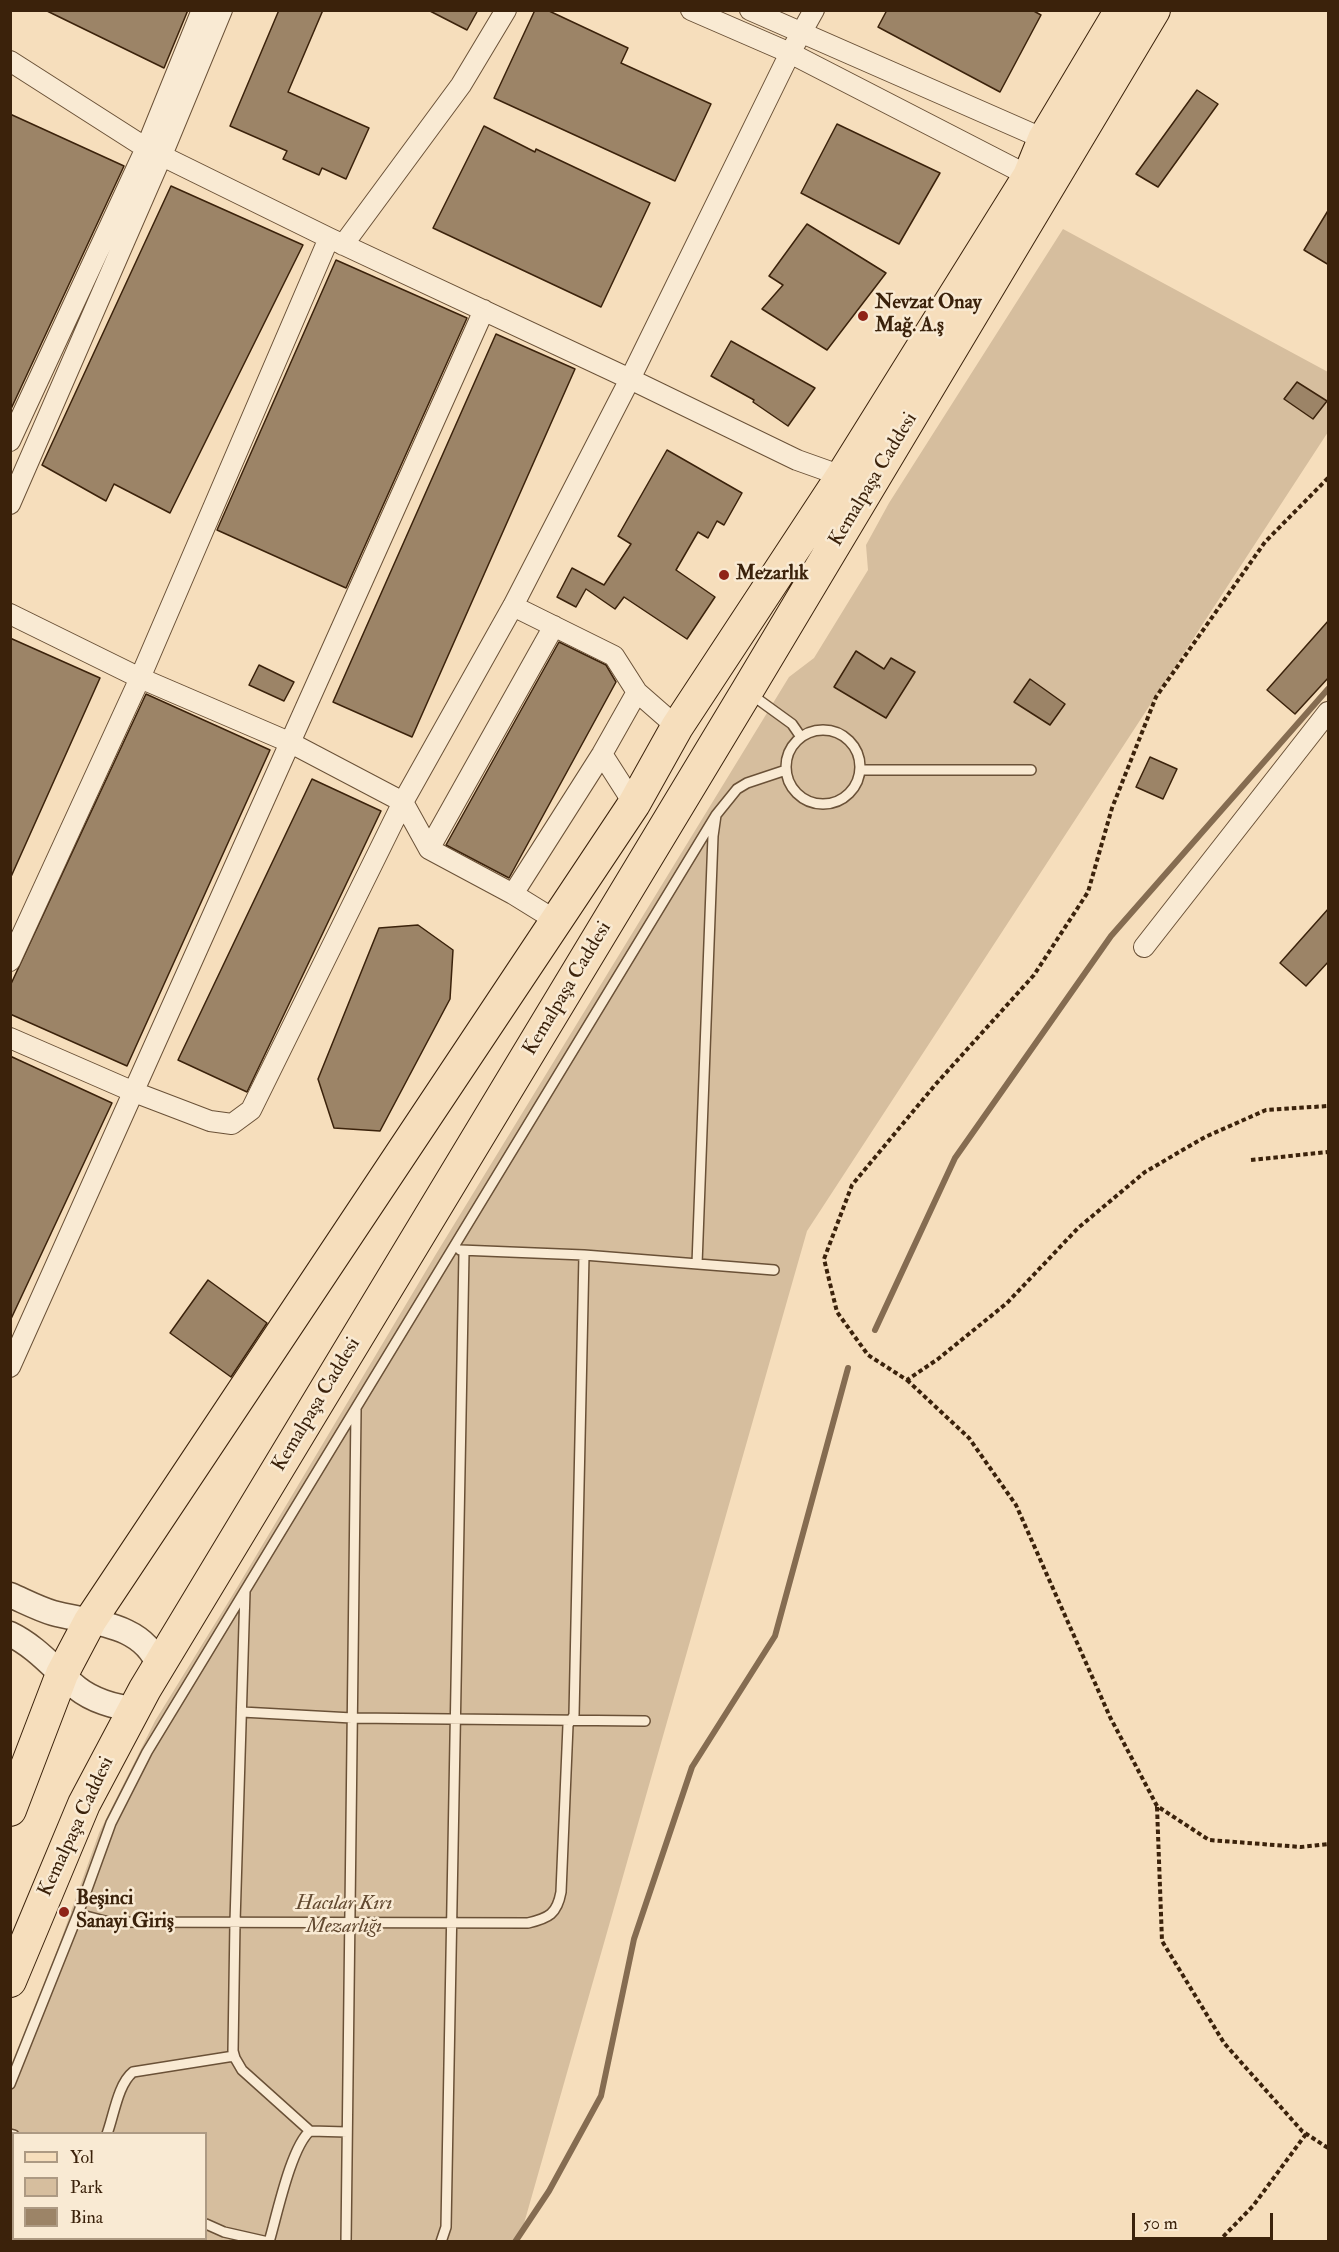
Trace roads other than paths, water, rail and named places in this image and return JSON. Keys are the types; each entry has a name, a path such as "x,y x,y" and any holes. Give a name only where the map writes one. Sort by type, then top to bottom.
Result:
{"main road":[{"name":"Kemalpaşa Caddesi","path":"10,1810 62,1674 90,1621 634,804 677,727 842,476 1029,176 1044,140 1121,10"},
{"name":"Kemalpaşa Caddesi","path":"10,1981 84,1804 134,1709 1154,10"}],"street":[{"path":"10,504 154,151 202,10"},
{"path":"10,441 222,10"},
{"path":"10,961 336,242 461,85 506,10"},
{"path":"691,10 790,53 1029,176"},
{"path":"750,10 1044,140"},
{"path":"10,1038 134,1092 210,1121 232,1124 251,1110 403,802 513,606 630,379 790,53 814,10"},
{"path":"10,61 154,151 336,242 630,379 797,460 842,476"},
{"path":"10,1367 484,310"},
{"path":"513,606 614,656 637,693 677,727"},
{"path":"10,614 140,678 289,742 403,802 429,849 513,894 555,920"},
{"path":"429,849 554,626"},
{"path":"513,894 637,693"},
{"path":"1144,947 1329,712"},
{"path":"602,753 634,804"},
{"path":"10,1595 51,1612 132,1634 147,1644 159,1666"},
{"path":"10,1634 29,1643 79,1689 116,1707 134,1709"}],"lane":[{"path":"747,691 792,724 801,737"},
{"path":"823,730 835,732 846,738 854,747 859,758 860,770 857,782 840,800 817,804 805,800 795,792 786,770 787,758 792,746 801,737 823,730"},
{"path":"10,2084 78,1914 111,1823 168,1717 716,815 737,789 747,783 786,770"},
{"path":"860,770 1031,770"},
{"path":"697,1264 713,836 716,815"},
{"path":"452,1247 464,1251 584,1255 774,1270"},
{"path":"441,2241 446,2227 464,1251"},
{"path":"78,1914 109,1922 528,1923 541,1920 554,1913 561,1892 568,1725 574,1715 584,1255"},
{"path":"346,2241 356,1407"},
{"path":"245,1589 235,1922 234,2056 242,2070 310,2131"},
{"path":"242,1712 352,1718 645,1721"},
{"path":"107,2132 122,2086 133,2072 234,2056"},
{"path":"207,2224 224,2232 268,2241 295,2154 303,2136 310,2131 347,2132"}],"waterway":[{"path":"875,1330 955,1158 1111,936 1328,689"},
{"path":"515,2242 549,2191 601,2096 634,1939 692,1767 775,1636 848,1368"}],"place":[{"name":"Nevzat Onay Mağ. A.ş","path":"863,316"},
{"name":"Mezarlık","path":"724,575"},
{"name":"Beşinci Sanayi Giriş","path":"64,1912"}],"park label":[{"name":"Hacılar Kırı Mezarlığı","path":"344,1916"}]}
